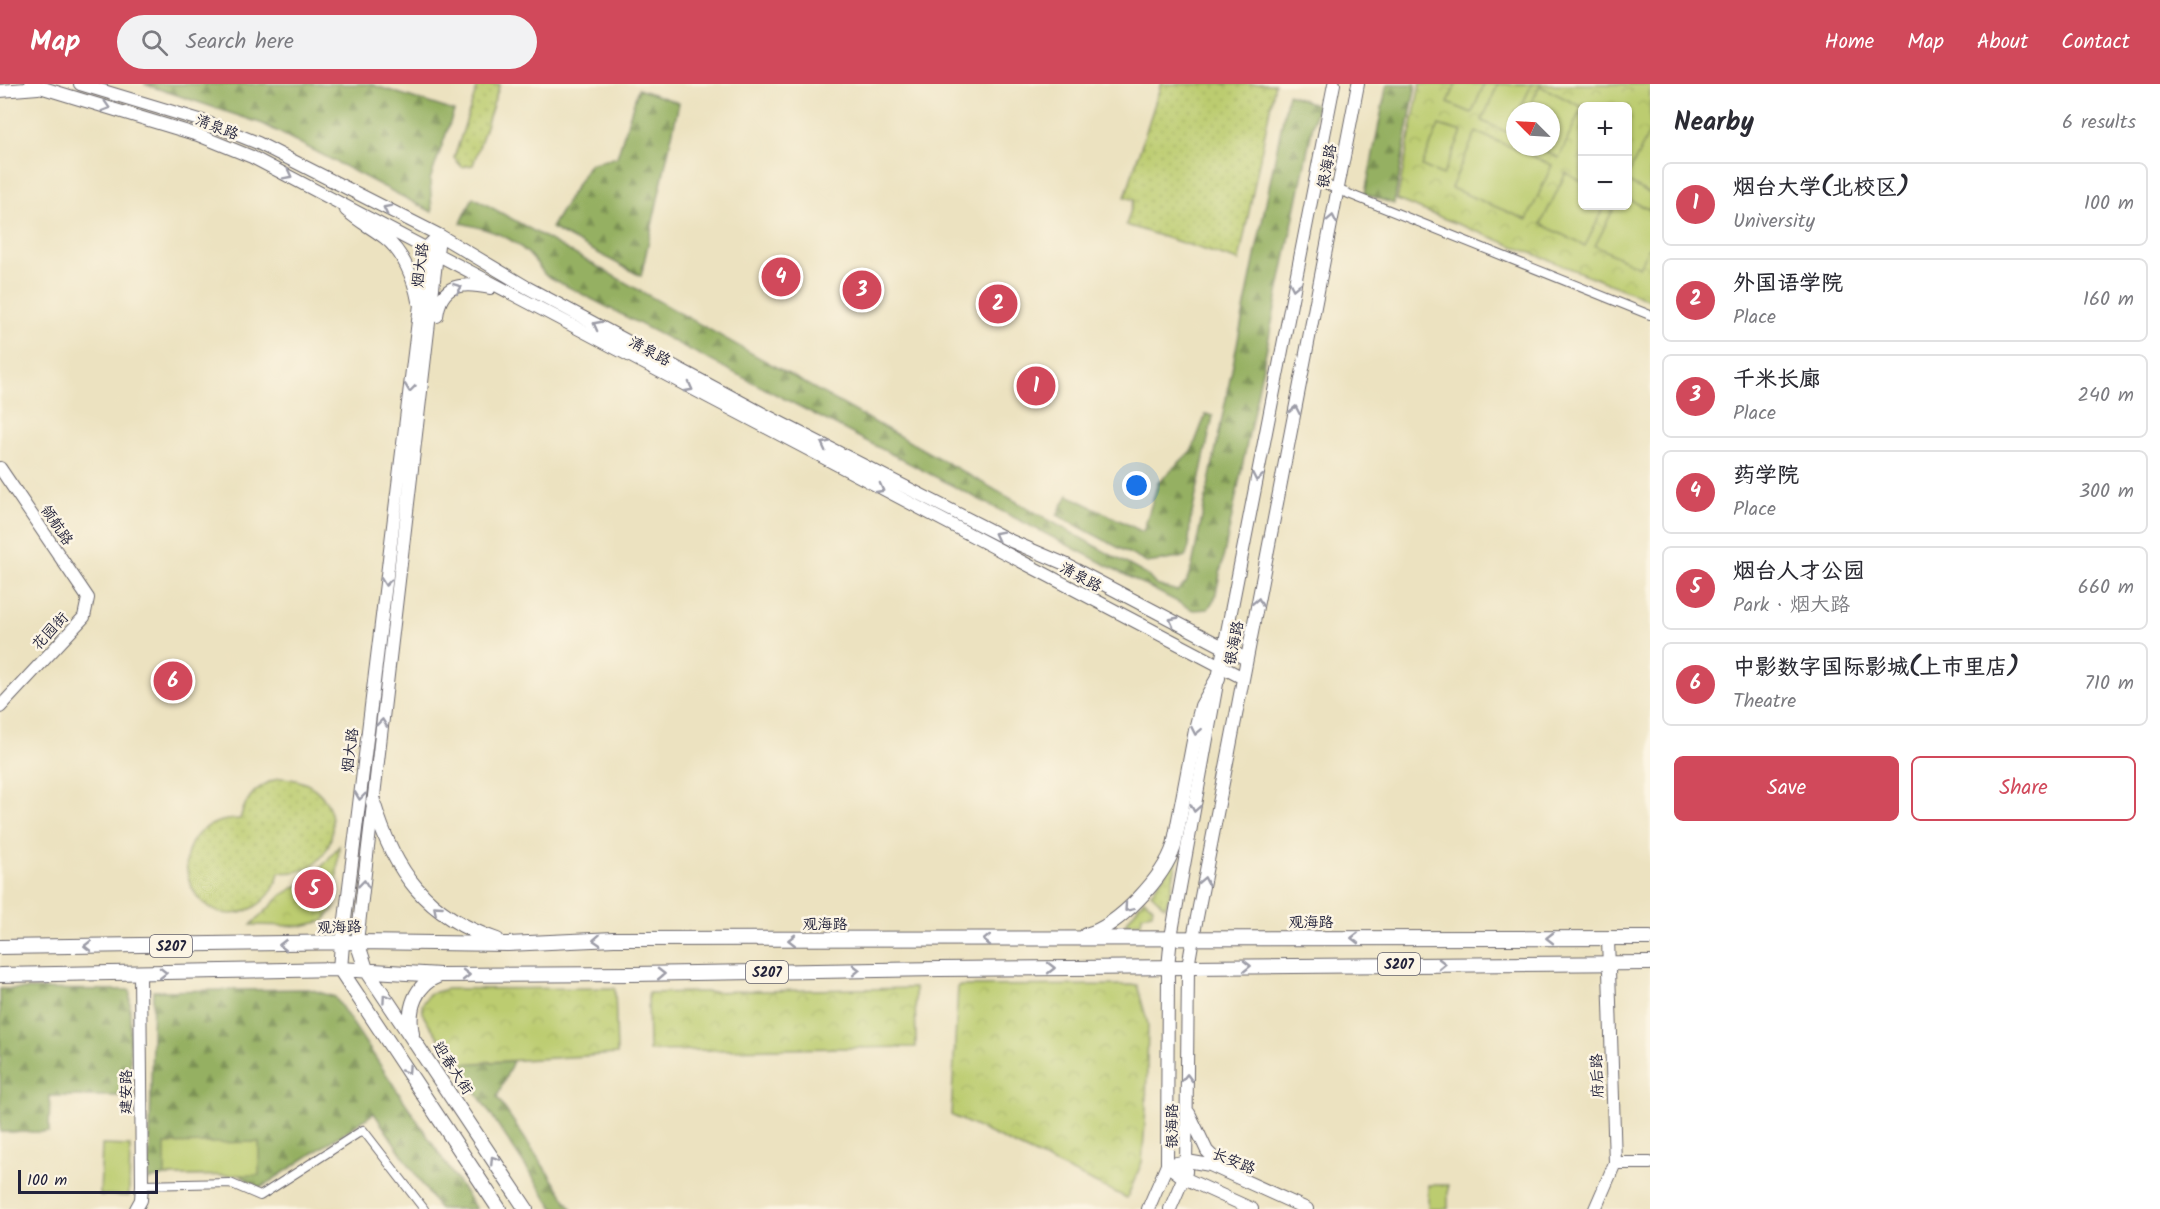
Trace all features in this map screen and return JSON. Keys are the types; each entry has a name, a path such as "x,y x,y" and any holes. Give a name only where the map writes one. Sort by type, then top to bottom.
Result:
{"main road":[{"name":"清泉路","path":"30,84 198,135 252,157 432,249 505,291 1220,673 1243,678"},
{"name":"清泉路","path":"80,84 203,121 258,143 439,235 528,288 747,405 1011,541 1065,564 1246,659"},
{"name":"银海路","path":"1148,1209 1167,1165 1168,967 1171,937 1334,84"},
{"name":"银海路","path":"1170,1209 1184,1178 1187,1161 1188,967 1358,84"},
{"path":"0,91 44,88"},
{"path":"337,200 358,221 387,239 402,257 413,281 420,309"},
{"name":"烟大路","path":"342,944 420,309 432,249 439,235"},
{"name":"烟大路","path":"357,942 422,375 432,249"},
{"path":"422,375 432,350 439,302 444,295 464,284 505,291"},
{"name":"领航路","path":"0,468 88,598"},
{"name":"花园街","path":"0,707 84,616 88,598"},
{"path":"1068,940 1096,932 1111,924 1168,862 1174,846 1202,705 1220,673"},
{"path":"373,802 381,830 396,860 431,904 450,920 507,944"},
{"name":"府后路","path":"1594,1209 1615,1163 1608,938"},
{"name":"观海路","path":"0,947 357,942 507,944 614,939 1650,938"},
{"name":"迎春大街","path":"357,942 366,969 526,1209"},
{"path":"342,944 340,969 499,1209"},
{"name":"S207","path":"0,975 340,969 440,975 1650,963"},
{"name":"建安路","path":"136,1209 141,1200 142,1185 140,973"},
{"path":"412,1036 409,1021 414,999 430,978 440,975"},
{"path":"1187,1108 1207,1151 1234,1176"},
{"name":"长安路","path":"1167,1165 1187,1161 1210,1165 1307,1209"},
{"path":"1615,1163 1650,1163"},
{"path":"1167,1165 1184,1178 1247,1207 1250,1184"}],"street":[{"path":"1314,180 1650,315"},
{"path":"142,1185 230,1184 260,1196 363,1130 424,1209"}],"green space":[{"path":"144,84 370,84 454,111 430,180 432,212 263,124"},
{"path":"478,84 500,84 473,165 462,167 454,158"},
{"path":"1161,84 1275,84 1239,261 1126,225 1134,200 1125,197"},
{"path":"1387,84 1416,84 1394,204 1365,194"},
{"path":"1420,84 1650,84 1650,300 1397,200"},
{"path":"1456,84 1484,84 1472,113 1448,103"},
{"path":"1498,84 1532,84 1523,102 1506,102 1506,132 1482,121"},
{"path":"1540,86 1578,105 1578,116 1560,156 1560,102 1532,102"},
{"path":"638,89 679,103 641,276 551,228 589,164 617,157"},
{"path":"1288,94 1317,105 1215,598 1208,609 1193,610 545,275 528,253 509,239 461,223 473,197 1147,575 1156,585 1177,591 1186,583 1192,566"},
{"path":"1439,125 1462,132 1443,175 1422,166"},
{"path":"1650,131 1650,194 1632,184 1632,167"},
{"path":"1476,132 1506,145 1506,156 1531,156 1552,165 1527,220 1451,188"},
{"path":"1566,173 1578,180 1578,210 1603,210 1585,246 1541,224"},
{"path":"1632,201 1650,210 1650,245 1639,267 1595,246 1613,210 1632,210"},
{"path":"1206,414 1213,416 1190,523 1189,547 1185,557 1147,563 1057,515 1068,495 1143,532 1158,483 1192,450"},
{"path":"1203,733 1170,894 1165,907 1151,893 1168,870"},
{"path":"279,778 304,783 321,794 330,811 332,829 328,846 317,861 301,871 279,872 270,893 253,908 230,914 210,908 196,895 188,876 187,856 195,838 212,824 240,819 249,798 259,788"},
{"path":"339,846 335,906 324,921 301,926 251,925 282,895 315,875"},
{"path":"1144,899 1153,907 1152,913 1142,915 1141,923 1125,924"},
{"path":"1137,985 1148,1024 1146,1110 1142,1162 1127,1198 951,1115 958,986"},
{"path":"615,988 617,1054 457,1064 424,1017 422,1005 429,994 447,989"},
{"path":"915,988 916,1047 649,1051 648,993"},
{"path":"0,989 130,990 130,1096 50,1096 49,1132 0,1132"},
{"path":"309,989 335,997 476,1209 439,1209 374,1113 260,1188 240,1175 165,1176 149,1180 153,991"},
{"path":"513,1061 497,1097 572,1209 554,1209 457,1064"},
{"path":"259,1142 259,1175 165,1176 165,1144"},
{"path":"102,1145 130,1146 129,1196 100,1195"},
{"path":"1428,1185 1448,1185 1448,1209 1428,1209"}],"place":[{"name":"药学院","path":"781,277"},
{"name":"千米长廊","path":"862,290"},
{"name":"外国语学院","path":"998,304"},
{"name":"烟台大学(北校区)","path":"1036,386"},
{"name":"中影数字国际影城(上市里店)","path":"173,681"},
{"name":"烟台人才公园","path":"314,889"}]}
